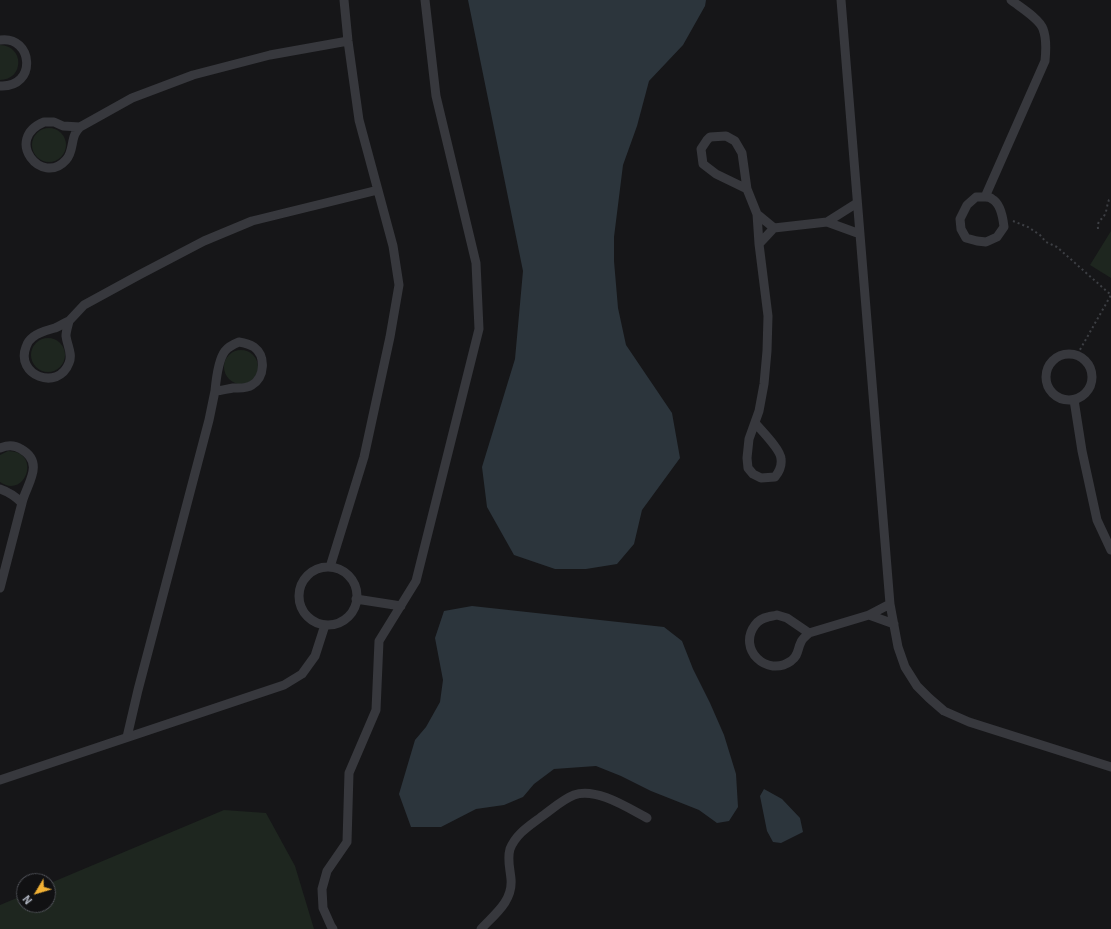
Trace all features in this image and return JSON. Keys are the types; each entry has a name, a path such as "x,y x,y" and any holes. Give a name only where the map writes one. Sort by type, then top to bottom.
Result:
{"street":[{"path":"330,567 364,457 390,337 399,285 393,246 359,120 344,0"},
{"path":"333,929 323,908 322,889 326,871 347,842 349,773 376,710 379,641 416,581 478,329 476,263 436,96 425,0"},
{"path":"841,0 890,604 898,647 905,667 917,686 944,711 969,722 1111,767"},
{"path":"985,196 1045,61 1046,42 1043,28 1033,16 1011,0"},
{"path":"0,40 13,42 20,46 25,53 27,62 26,70 22,78 16,83 7,86 0,86"},
{"path":"80,127 63,126 54,122 44,122 36,125 30,131 27,139 26,148 29,156 34,162 42,166 50,168 59,166 72,152 75,133 80,127 132,98 193,75 270,55 348,40"},
{"path":"747,189 716,174 703,164 701,149 710,137 726,136 735,141 742,153 747,189 757,214 759,244 768,316 767,351 762,398 749,439 747,458 748,468 753,474 761,478 775,477 780,469 782,458 774,445 755,423"},
{"path":"69,321 66,334 70,352 70,362 65,370 58,376 50,378 42,378 34,374 28,368 24,360 24,351 27,343 33,336 69,321 84,305 139,275 204,241 252,221 378,190"},
{"path":"985,196 993,199 999,208 1004,226 997,237 986,242 966,238 960,229 960,219 967,205 976,197 985,196"},
{"path":"759,244 774,228 827,222 857,204"},
{"path":"757,214 774,228"},
{"path":"827,222 860,234"},
{"path":"127,737 209,420 219,367 225,351 231,345 239,342 248,343 255,348 260,355 262,363 262,372 258,379 252,385 243,388 233,388 215,392"},
{"path":"1068,353 1077,355 1084,359 1090,366 1092,383 1088,391 1082,396 1074,400 1065,400 1057,397 1050,391 1046,384 1048,367 1053,360 1060,355 1068,353"},
{"path":"1074,400 1082,451 1097,520 1111,550"},
{"path":"0,448 4,446 20,448 27,453 32,460 34,469 32,478 24,494 0,588"},
{"path":"0,490 8,492 22,503"},
{"path":"330,567 348,575 355,586 356,599 352,612 348,617 337,623 325,625 313,621 304,613 299,601 299,594 303,582 307,576 317,569 330,567"},
{"path":"356,599 401,606"},
{"path":"808,633 787,618 777,615 767,617 758,622 752,630 750,639 751,649 756,658 764,664 774,666 784,665 793,660 798,652 801,642 808,633 869,615 890,604"},
{"path":"869,615 894,624"},
{"path":"0,780 284,685 302,674 316,656 325,625"},
{"path":"481,929 505,904 509,894 511,884 508,855 515,840 526,828 563,801 574,795 601,795 647,818"}],"path":[{"path":"1098,229 1099,221 1105,215 1107,203 1111,200"},
{"path":"1002,217 1028,227 1034,231 1046,242 1060,250 1111,295 1077,355"}],"shaded area":[{"path":"468,0 706,0 705,6 683,45 649,81 637,126 623,165 614,237 614,261 618,308 626,345 672,413 680,458 642,510 634,544 617,564 586,569 555,569 514,555 487,507 482,467 515,359 523,271"},
{"path":"0,45 8,47 14,51 18,63 14,75 8,79 0,80"},
{"path":"46,128 52,128 56,129 63,135 66,145 65,152 59,159 52,162 46,162 42,161 35,155 32,148 32,142 33,138 39,131"},
{"path":"1111,231 1111,278 1090,265"},
{"path":"45,338 51,338 55,339 62,345 65,355 64,362 58,369 51,372 45,372 41,371 34,365 31,358 31,352 32,348 38,341"},
{"path":"238,350 244,350 248,351 255,357 258,367 257,374 251,381 244,384 238,384 234,383 227,377 224,370 224,364 225,360 231,353"},
{"path":"8,451 18,453 25,458 27,466 26,473 23,480 17,485 9,486 0,482 0,455"},
{"path":"472,606 664,627 682,641 693,669 724,735 736,774 738,807 729,821 717,823 699,810 651,791 621,776 596,766 554,769 534,784 523,797 504,805 476,809 441,827 411,827 399,794 415,740 426,727 440,702 443,680 435,638 444,611"},
{"path":"764,789 782,799 800,818 803,832 781,843 773,842 767,831 760,796"},
{"path":"224,810 266,813 295,866 314,929 0,929 0,905 16,898 16,913 56,913 56,881"}]}
